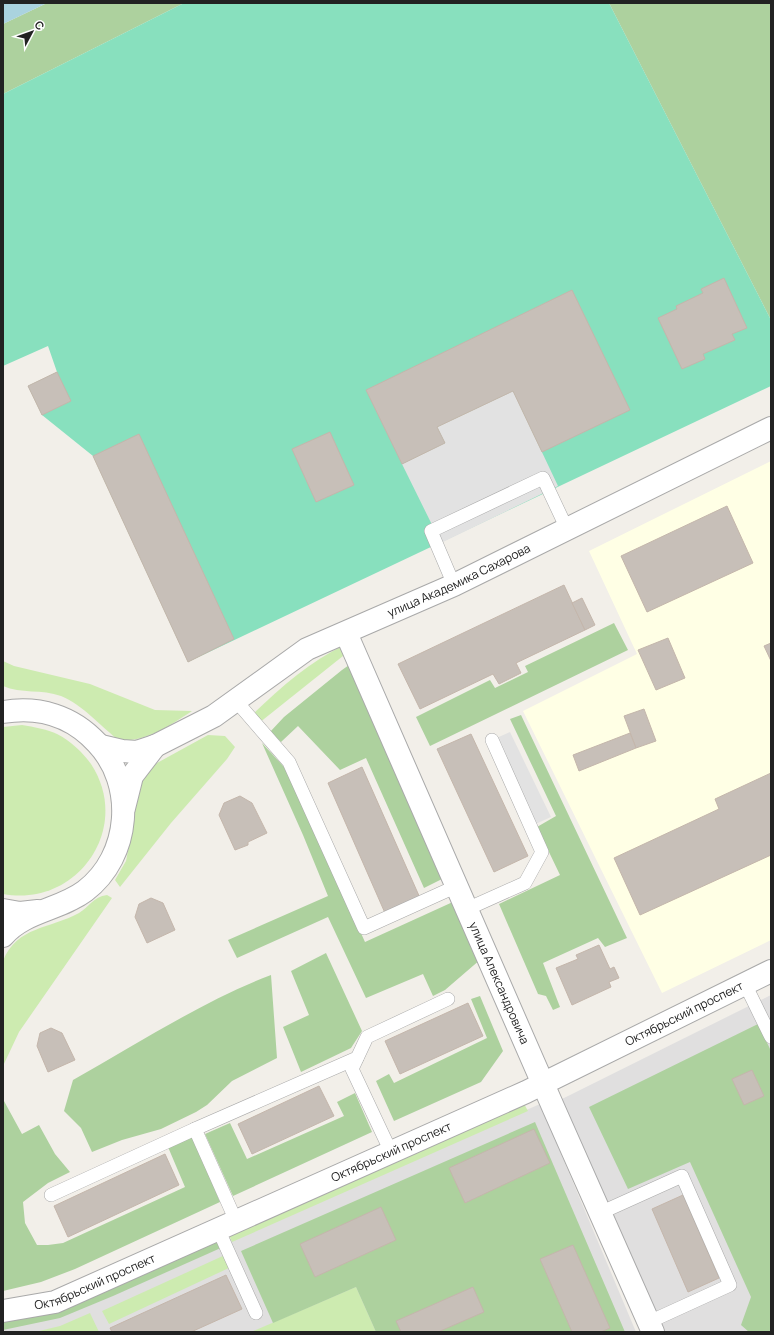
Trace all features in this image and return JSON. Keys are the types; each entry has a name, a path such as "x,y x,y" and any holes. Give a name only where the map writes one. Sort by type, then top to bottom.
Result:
{"street":[{"name":"улица Академика Сахарова","path":"100,746 122,751 137,752 155,746 214,716 307,649 454,585 771,428"},
{"name":"улица Александровича","path":"346,632 543,1084 651,1327"},
{"path":"3,701 26,706 35,710"},
{"name":"улица Академика Сахарова","path":"3,712 35,710 50,713 78,726 90,735 110,760 117,775 122,791 124,808"},
{"name":"улица Академика Сахарова","path":"3,936 19,922 43,911 66,903 86,891 102,874 115,854 122,831 124,808 132,776 155,746"},
{"name":"улица Академика Сахарова","path":"3,910 20,913 43,911"},
{"name":"Октябрьский проспект","path":"3,1311 55,1302 543,1084 771,971"}],"lane":[{"path":"454,585 431,531 543,478 567,529"},
{"path":"236,701 289,762 364,928 457,886"},
{"path":"467,909 525,883 542,852 492,740"},
{"path":"745,984 771,1037"},
{"path":"391,1152 352,1069 367,1037 448,999"},
{"path":"51,1195 357,1058"},
{"path":"196,1129 256,1313"},
{"path":"600,1213 682,1176 730,1285 651,1327"}],"shaded area":[{"path":"513,391 558,486 441,543 402,464 445,443 437,427"},
{"path":"771,461 771,940 662,993 523,711 637,654 589,551"},
{"path":"510,732 551,817 531,826 492,740"},
{"path":"771,995 771,1332 663,1332 562,1099"},
{"path":"540,1104 636,1332 3,1332 3,1325 58,1313"}],"green space":[{"path":"47,3 184,3 3,94 3,24"},
{"path":"184,3 609,3 771,320 771,386 188,662 93,456 42,415 28,386 57,372 48,346 3,366 3,94"},
{"path":"609,3 771,3 771,320"},
{"path":"614,623 628,650 430,746 416,717 490,680 495,688 528,672 525,666"},
{"path":"345,645 348,652 259,723 252,715 296,676 332,651"},
{"path":"3,661 14,666 90,684 155,710 192,711 158,732 140,738 120,741 84,710 61,696 17,690 3,686"},
{"path":"352,663 448,876 424,888 366,758 340,770 298,726 281,742 270,732 284,717"},
{"path":"521,715 627,938 605,947 598,938 543,963 560,1007 553,1010 546,996 538,994 499,904 560,875 537,827 556,816 510,719"},
{"path":"22,725 44,729 57,734 72,743 80,751 91,764 102,789 105,813 101,837 90,858 74,876 54,889 30,895 3,894 3,727"},
{"path":"208,735 225,736 235,747 227,759 171,823 120,887 115,880 126,861 130,841 131,822 141,780 157,763"},
{"path":"262,743 285,768 365,942 455,901 481,959 445,990 433,996 423,974 366,998 328,917 237,958 228,940 328,896 303,835"},
{"path":"107,895 112,898 19,1032 3,1066 3,961 9,950 17,941 26,935 79,913 98,898"},
{"path":"326,953 362,1031 351,1048 301,1072 283,1027 309,1015 291,971"},
{"path":"271,975 277,1058 232,1081 207,1105 196,1112 161,1129 122,1140 92,1152 81,1128 64,1111 73,1080 195,1010 220,997"},
{"path":"480,996 503,1051 481,1082 394,1121 376,1081 389,1074 394,1083 487,1038 471,999"},
{"path":"758,1024 771,1051 771,1332 749,1332 741,1325 751,1297 690,1162 628,1189 589,1107"},
{"path":"355,1093 372,1132 233,1196 205,1134 230,1123 247,1159 344,1116 337,1102"},
{"path":"4,1101 22,1134 39,1125 55,1154 70,1172 48,1183 23,1202 25,1223 37,1245 63,1243 185,1187 168,1147 193,1136 220,1202 75,1269 41,1282 3,1291"},
{"path":"523,1102 528,1111 232,1242 228,1233"},
{"path":"535,1122 625,1332 376,1332 356,1287 273,1323 241,1251"},
{"path":"219,1238 223,1247 113,1296 60,1318 3,1330 3,1321"},
{"path":"225,1255 231,1267 109,1324 102,1311"},
{"path":"356,1287 376,1332 251,1332"},
{"path":"90,1313 99,1332 35,1332 60,1326"}],"water":[{"path":"3,3 47,3 3,24"}],"building":[{"path":"724,278 747,328 732,334 735,340 703,354 705,359 682,369 658,318 677,309 676,306 703,293 701,289"},
{"path":"572,290 630,410 542,452 513,391 437,427 445,443 402,464 366,390"},
{"path":"57,372 71,401 42,415 28,386"},
{"path":"330,432 354,485 316,502 292,449"},
{"path":"139,434 234,639 188,662 93,456"},
{"path":"727,506 753,563 647,612 621,556"},
{"path":"564,585 585,630 516,663 521,673 499,684 493,674 420,709 398,664"},
{"path":"582,598 595,625 585,630 572,603"},
{"path":"668,638 685,678 656,690 638,650"},
{"path":"771,643 771,661 764,646"},
{"path":"644,709 656,741 636,748 624,716"},
{"path":"630,733 636,748 579,771 573,755"},
{"path":"471,734 528,856 494,872 437,749"},
{"path":"362,767 420,898 385,913 328,783"},
{"path":"771,773 771,855 640,915 614,858 719,809 715,799"},
{"path":"240,796 252,803 267,833 248,842 248,845 235,850 219,815 224,803"},
{"path":"151,898 163,903 175,930 147,943 135,917 139,904"},
{"path":"599,945 610,969 614,967 619,978 609,982 611,987 572,1005 556,968 578,959 576,955"},
{"path":"468,1003 483,1036 400,1074 385,1041"},
{"path":"51,1028 62,1033 75,1060 48,1072 37,1046 40,1033"},
{"path":"752,1070 764,1096 744,1105 732,1079"},
{"path":"319,1086 334,1116 252,1154 238,1124"},
{"path":"534,1129 550,1163 465,1203 449,1168"},
{"path":"165,1154 179,1185 68,1237 54,1206"},
{"path":"683,1195 719,1278 688,1292 652,1209"},
{"path":"381,1207 396,1240 315,1277 300,1244"},
{"path":"573,1245 610,1328 601,1332 572,1332 540,1259"},
{"path":"226,1275 242,1309 191,1332 112,1332 110,1328"},
{"path":"473,1287 484,1312 438,1332 401,1332 396,1321"}]}
